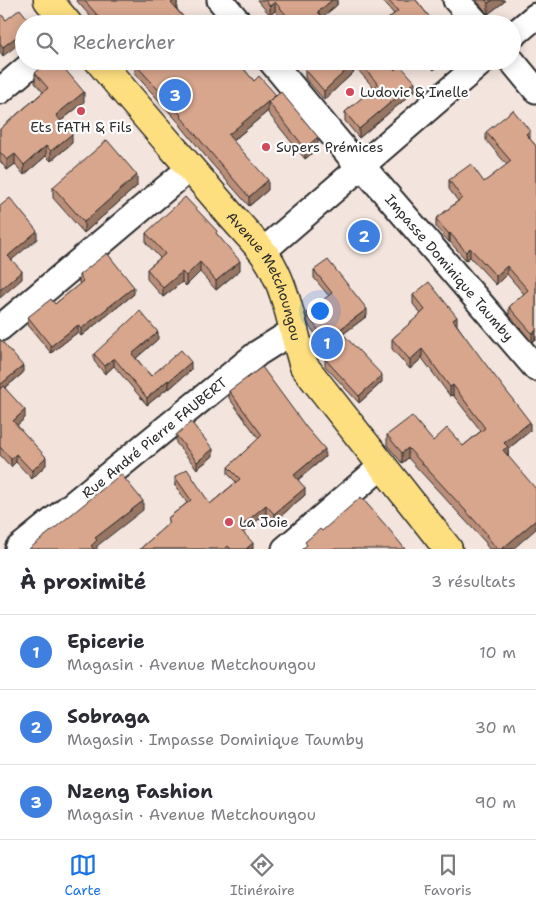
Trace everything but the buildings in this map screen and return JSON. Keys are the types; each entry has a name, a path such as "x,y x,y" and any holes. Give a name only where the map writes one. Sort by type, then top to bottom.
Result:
{"main road":[{"path":"48,0 60,15"},
{"name":"Avenue Metchoungou","path":"107,70 271,263 282,287 304,366 448,549"}],"street":[{"path":"220,0 232,15"},
{"path":"456,0 470,15"},
{"path":"521,28 536,16"},
{"path":"0,91 24,70"},
{"name":"Impasse Dominique Taumby","path":"279,70 536,368"},
{"path":"262,252 473,70"},
{"path":"519,70 536,90"},
{"path":"0,328 190,168"},
{"name":"Rue André Pierre FAUBERT","path":"18,549 258,354 293,331"},
{"path":"285,549 382,466"}],"place":[{"name":"Ludovic & Inelle","path":"350,92"},
{"name":"Nzeng Fashion","path":"175,95"},
{"name":"Ets FATH & Fils","path":"81,111"},
{"name":"Supers Prémices","path":"266,147"},
{"name":"Sobraga","path":"364,236"},
{"name":"Epicerie","path":"327,343"},
{"name":"La Joie","path":"229,522"}]}
